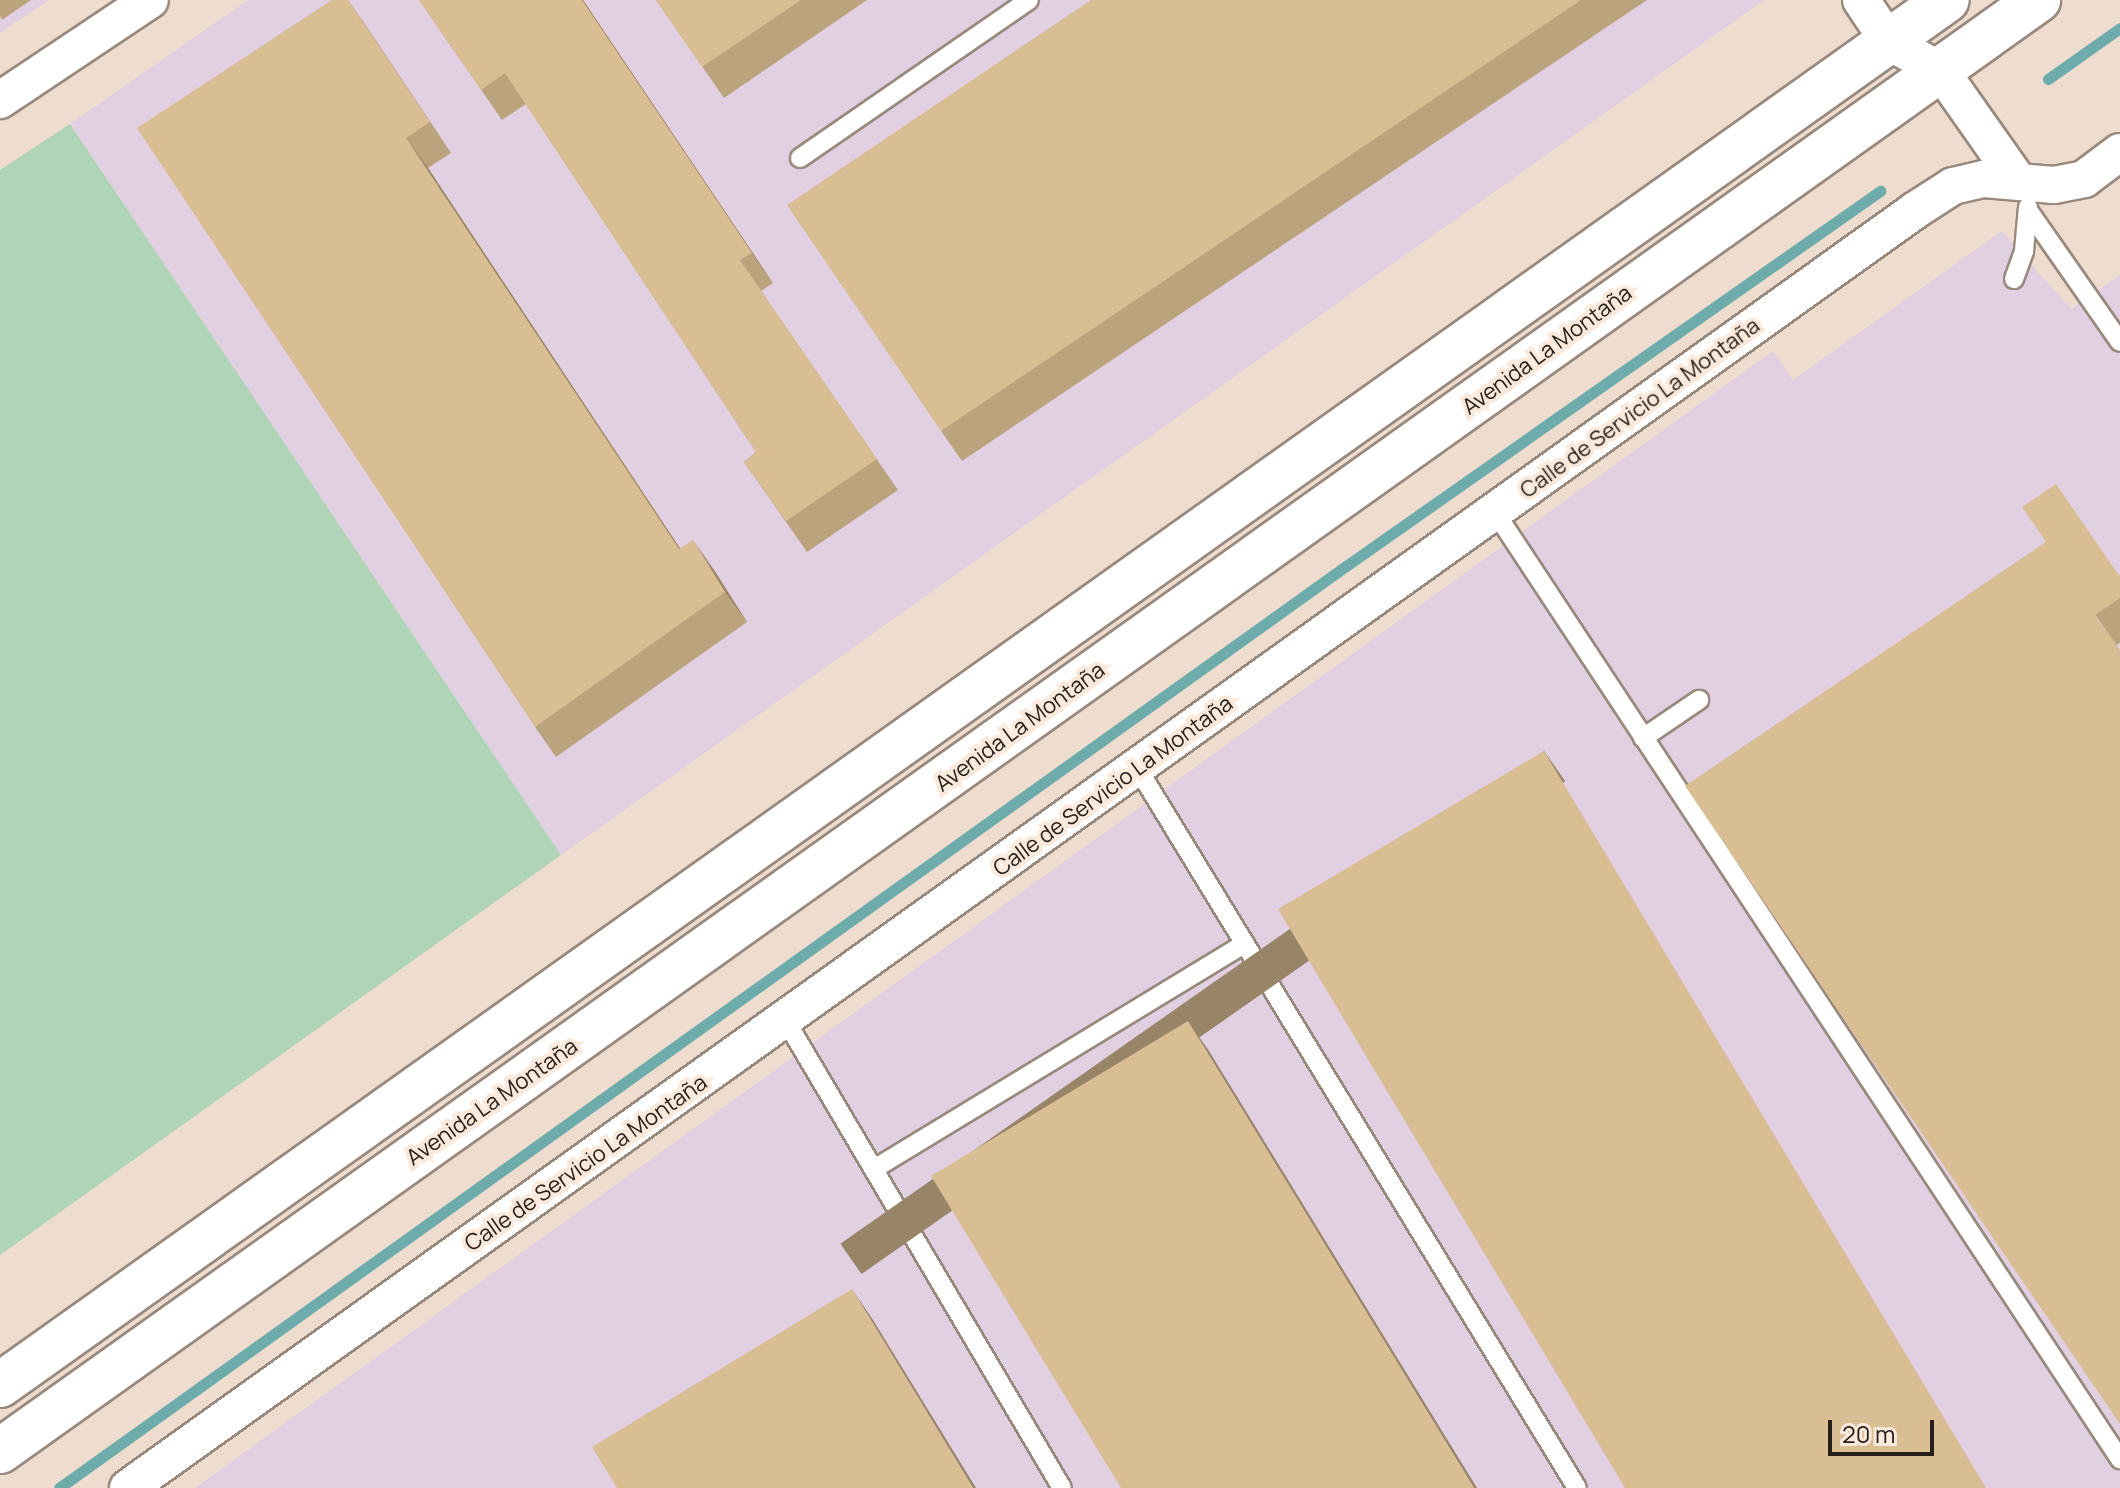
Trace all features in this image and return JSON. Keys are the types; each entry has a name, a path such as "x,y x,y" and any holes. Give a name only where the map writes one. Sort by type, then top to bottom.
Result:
{"main road":[{"name":"Avenida La Montaña","path":"0,1451 2038,0"},
{"path":"0,1385 1889,42 1937,3"}],"street":[{"path":"0,100 150,0"},
{"path":"1861,0 1889,42 1940,70 2016,178"},
{"path":"1937,3 1940,70"},
{"name":"Calle de Servicio La Montaña","path":"128,1488 1953,186 2016,178 2054,185 2084,179 2120,152"}],"lane":[{"path":"800,158 1029,0"},
{"path":"2016,178 2030,213 2120,342"},
{"path":"2014,279 2030,213"},
{"path":"1495,512 2120,1459"},
{"path":"1643,738 1699,700"},
{"path":"1138,769 1577,1488"},
{"path":"874,1169 1245,943"},
{"path":"786,1021 1062,1488"}],"shaded area":[{"path":"0,0 49,0 0,33"},
{"path":"248,0 1764,0 561,855 70,124"},
{"path":"2002,231 2071,309 2120,275 2120,1488 195,1488 1773,351 1793,380"}],"green space":[{"path":"70,124 561,855 0,1255 0,170"}],"building":[{"path":"332,0 348,0 430,122 406,138 679,549 693,540 725,592 535,727 137,128"},
{"path":"419,0 582,0 752,253 740,260 877,459 786,521 744,462 756,452 505,73 481,90"},
{"path":"656,0 801,0 702,67"},
{"path":"1091,0 1581,0 941,431 787,205"},
{"path":"2056,484 2120,577 2120,598 2095,615 2120,650 2120,1424 1685,786 2046,542 2022,507"},
{"path":"1544,751 1986,1488 1625,1488 1278,909"},
{"path":"1188,1021 1474,1488 1121,1488 931,1176"},
{"path":"852,1289 973,1488 617,1488 592,1447"}],"waterway":[{"path":"2048,79 2120,28"},
{"path":"59,1488 1346,566 1880,191"}]}
